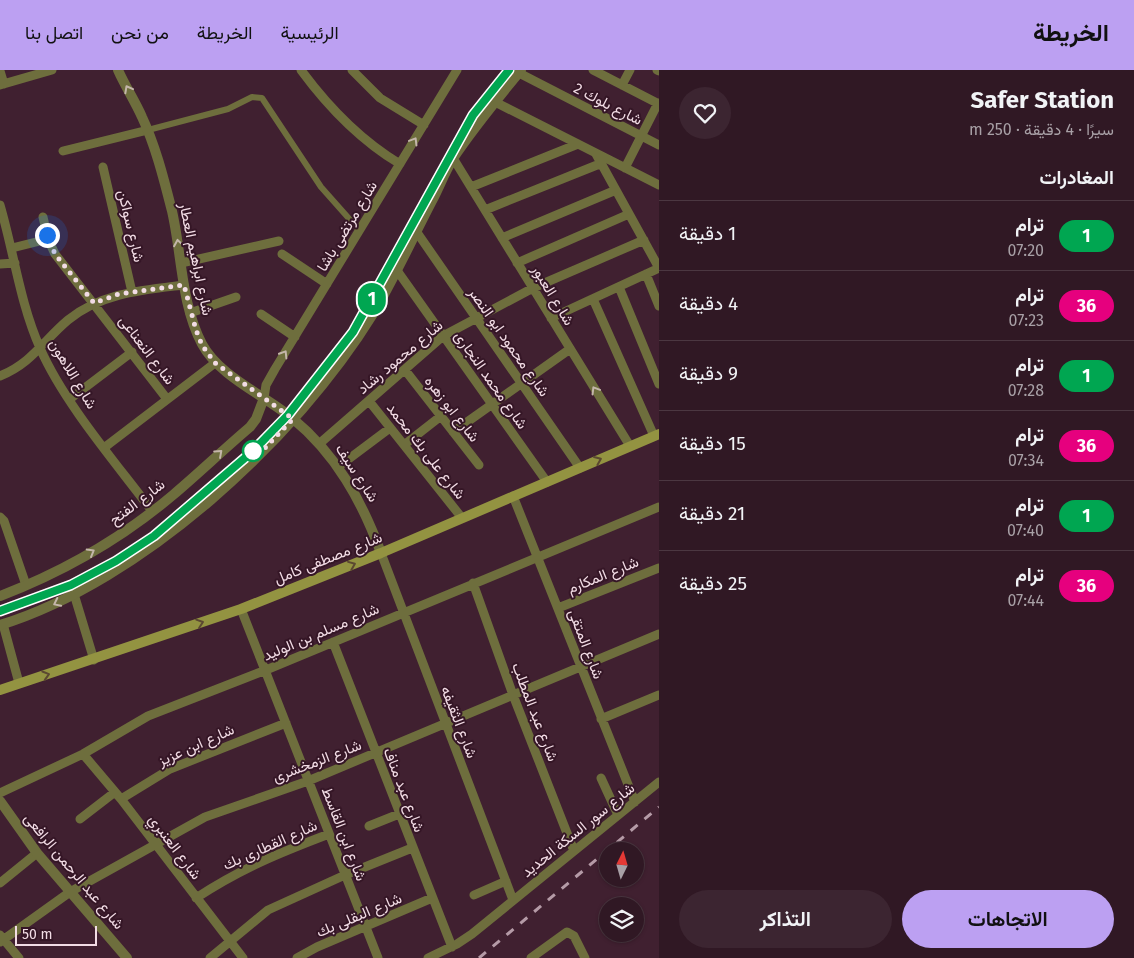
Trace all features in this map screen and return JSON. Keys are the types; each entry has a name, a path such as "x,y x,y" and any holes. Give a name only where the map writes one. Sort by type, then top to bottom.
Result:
{"main road":[{"name":"شارع مصطفى كامل","path":"0,690 242,609 381,553 656,435"}],"street":[{"path":"0,71 2,84 49,70"},
{"name":"شارع ابراهيم العطار","path":"118,70 148,130 166,190 190,313 202,345 215,363 293,419"},
{"path":"301,70 348,125 378,150 400,164"},
{"path":"352,70 380,98 424,125"},
{"name":"شارع مرتضى باشا","path":"264,398 270,377 458,70"},
{"path":"593,70 659,104 625,168"},
{"path":"622,85 630,70"},
{"path":"19,683 1,624 74,594 137,557 195,511 247,466 293,419 350,350 374,312 453,158 520,71"},
{"name":"شارع بلوك 2","path":"520,71 659,145"},
{"path":"63,151 228,109 252,97 262,98 321,187 360,231"},
{"path":"495,102 659,185"},
{"path":"471,187 578,144"},
{"path":"551,318 659,268 596,153"},
{"name":"شارع العبور","path":"453,158 630,446"},
{"path":"485,210 602,163"},
{"name":"شارع سواكن","path":"103,167 132,292"},
{"path":"502,238 616,190"},
{"name":"شارع اللاهون","path":"0,205 29,321 40,349 70,399 152,511"},
{"path":"517,263 629,214"},
{"name":"شارع النعناعى","path":"43,217 48,239 59,260 132,352 167,400"},
{"name":"شارع محمود ابو النصر","path":"416,231 580,468"},
{"path":"12,248 48,239"},
{"name":"شارع محمود رشاد","path":"319,444 443,336 533,288 644,240"},
{"path":"181,263 278,241"},
{"path":"282,254 327,284"},
{"path":"0,264 15,262"},
{"name":"شارع محمد النجارى","path":"396,269 547,482"},
{"path":"646,274 659,306"},
{"path":"0,376 21,366 66,322 94,303 132,292 184,285"},
{"path":"619,287 659,384"},
{"path":"190,313 236,297"},
{"path":"593,299 656,435"},
{"path":"260,314 295,337"},
{"path":"453,432 570,350"},
{"path":"70,399 132,352"},
{"path":"105,447 215,363"},
{"name":"شارع ابو زهره","path":"404,370 479,465"},
{"name":"شارع الفتح","path":"0,596 97,549 152,511 250,427 256,419 264,398"},
{"name":"شارع على بك محمد","path":"369,401 462,518"},
{"path":"404,445 441,416"},
{"name":"شارع سيف","path":"293,419 319,444 338,467 366,515 381,553"},
{"path":"338,467 390,428"},
{"name":"شارع المتقى","path":"513,496 635,802"},
{"name":"شارع مسلم بن الوليد","path":"0,793 83,754 148,716 266,670 659,507"},
{"path":"0,517 4,521 26,585"},
{"name":"شارع الثقيفه","path":"381,553 402,613 513,900"},
{"name":"شارع المكارم","path":"558,608 659,568"},
{"name":"شارع عبد المطلب","path":"473,583 513,695 574,851"},
{"path":"74,594 94,660"},
{"name":"شارع ابن القاسط","path":"242,609 364,927 378,958"},
{"name":"شارع الزمخشرى","path":"1,938 70,892 205,817 308,781 659,634"},
{"name":"شارع عبد مناف","path":"333,642 452,947"},
{"path":"601,719 659,695"},
{"name":"شارع ابن عزيز","path":"80,819 118,796 170,769 286,723"},
{"name":"شارع العنبري","path":"83,754 118,796 243,958"},
{"path":"601,778 618,815"},
{"name":"شارع سور السكة الحديد","path":"428,958 452,947 472,934 659,782"},
{"name":"شارع عبد الرحمن الرافعى","path":"0,801 37,853 127,958"},
{"path":"368,826 399,814"},
{"name":"شارع القطارى بك","path":"196,898 233,874 259,861 329,834"},
{"path":"210,958 229,940 268,910 345,875 412,848"},
{"path":"0,884 37,853"},
{"path":"474,895 506,881"},
{"name":"شارع البقلى بك","path":"297,958 432,898"},
{"path":"531,958 567,932 574,936 585,958"},
{"path":"1,938 19,958"}],"railway":[{"path":"479,958 659,807"}],"tram line":[{"name":"1","path":"0,611 71,585 116,561 154,536 253,451 288,415 353,332 473,115 509,70"}],"route":[{"path":"47,235 55,254 94,303 119,294 184,285 196,330 202,345 215,363 293,419 258,455 253,451"}]}
